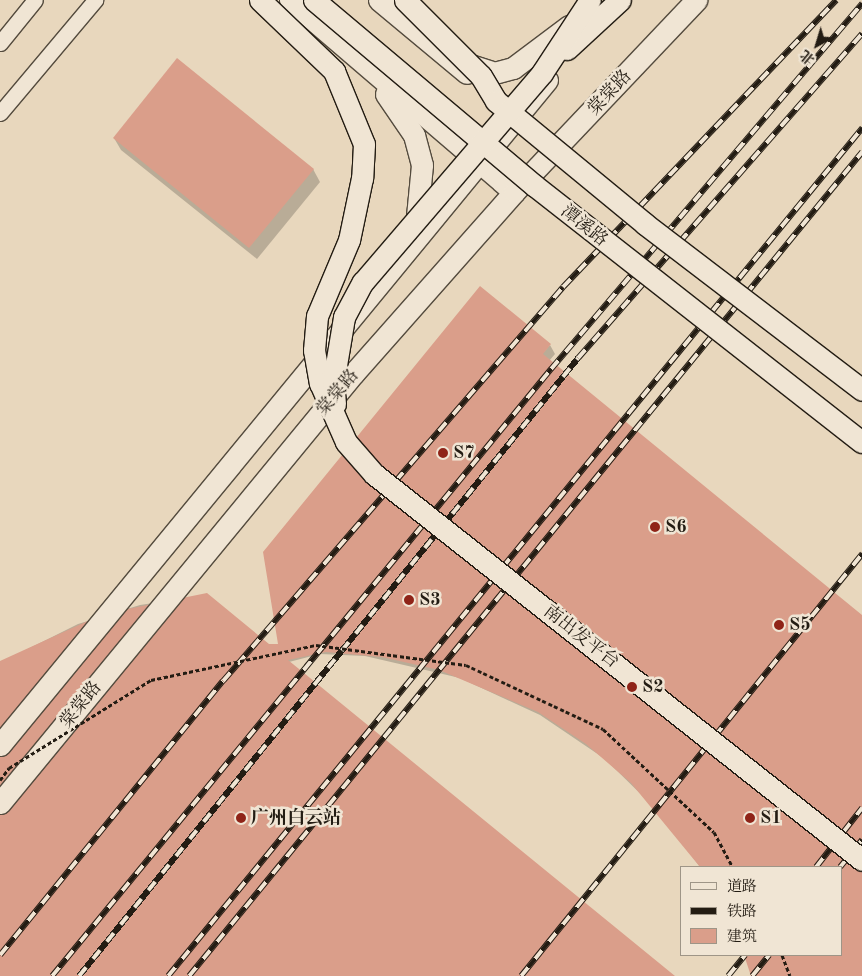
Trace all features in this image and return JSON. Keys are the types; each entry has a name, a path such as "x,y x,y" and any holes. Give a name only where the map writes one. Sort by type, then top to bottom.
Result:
{"street":[{"path":"0,43 35,0"},
{"path":"2,106 94,0"},
{"name":"南出发平台","path":"260,0 334,71 364,144 362,178 348,240 317,316 314,350 320,382 346,442 374,474 862,860"},
{"path":"290,0 480,165 514,192"},
{"name":"潭溪路","path":"314,0 541,191 862,442"},
{"path":"368,0 440,62 496,101 645,224 862,390"},
{"path":"379,0 560,146"},
{"path":"405,0 480,76 496,101"},
{"path":"542,73 590,0"},
{"path":"433,45 474,68 494,73 513,68 532,58 602,0"},
{"name":"棠棠路","path":"0,745 521,116 602,0"},
{"path":"337,421 333,383 344,317 364,282 542,73 620,0"},
{"name":"棠棠路","path":"0,804 353,374 514,192 560,146 696,0"},
{"path":"371,70 414,135 422,165 412,246"}],"path":[{"path":"0,780 10,768 152,680 316,645 466,664 603,729 714,832 732,866"},
{"path":"782,956 790,976"}],"building":[{"path":"177,58 314,169 249,248 113,138"},
{"path":"480,286 551,344 543,354 862,615 862,976 751,976 744,956 842,956 842,866 699,866 631,783 586,744 538,712 439,670 382,657 326,652 288,660 675,976 0,976 0,661 103,614 207,593 269,644 278,644 263,552"}],"railway":[{"path":"0,955 223,681 563,287 836,0"},
{"path":"52,976 551,369 862,3"},
{"path":"79,976 578,358 862,34"},
{"path":"168,976 862,128"},
{"path":"189,976 862,152"},
{"path":"521,976 862,554"},
{"path":"817,866 862,808"},
{"path":"841,866 862,840"},
{"path":"728,976 744,956"},
{"path":"752,976 768,956"}],"place":[{"name":"S7","path":"443,453"},
{"name":"S6","path":"655,527"},
{"name":"S3","path":"409,600"},
{"name":"S5","path":"779,625"},
{"name":"S2","path":"632,687"},
{"name":"广州白云站","path":"241,818"},
{"name":"S1","path":"750,818"}]}
